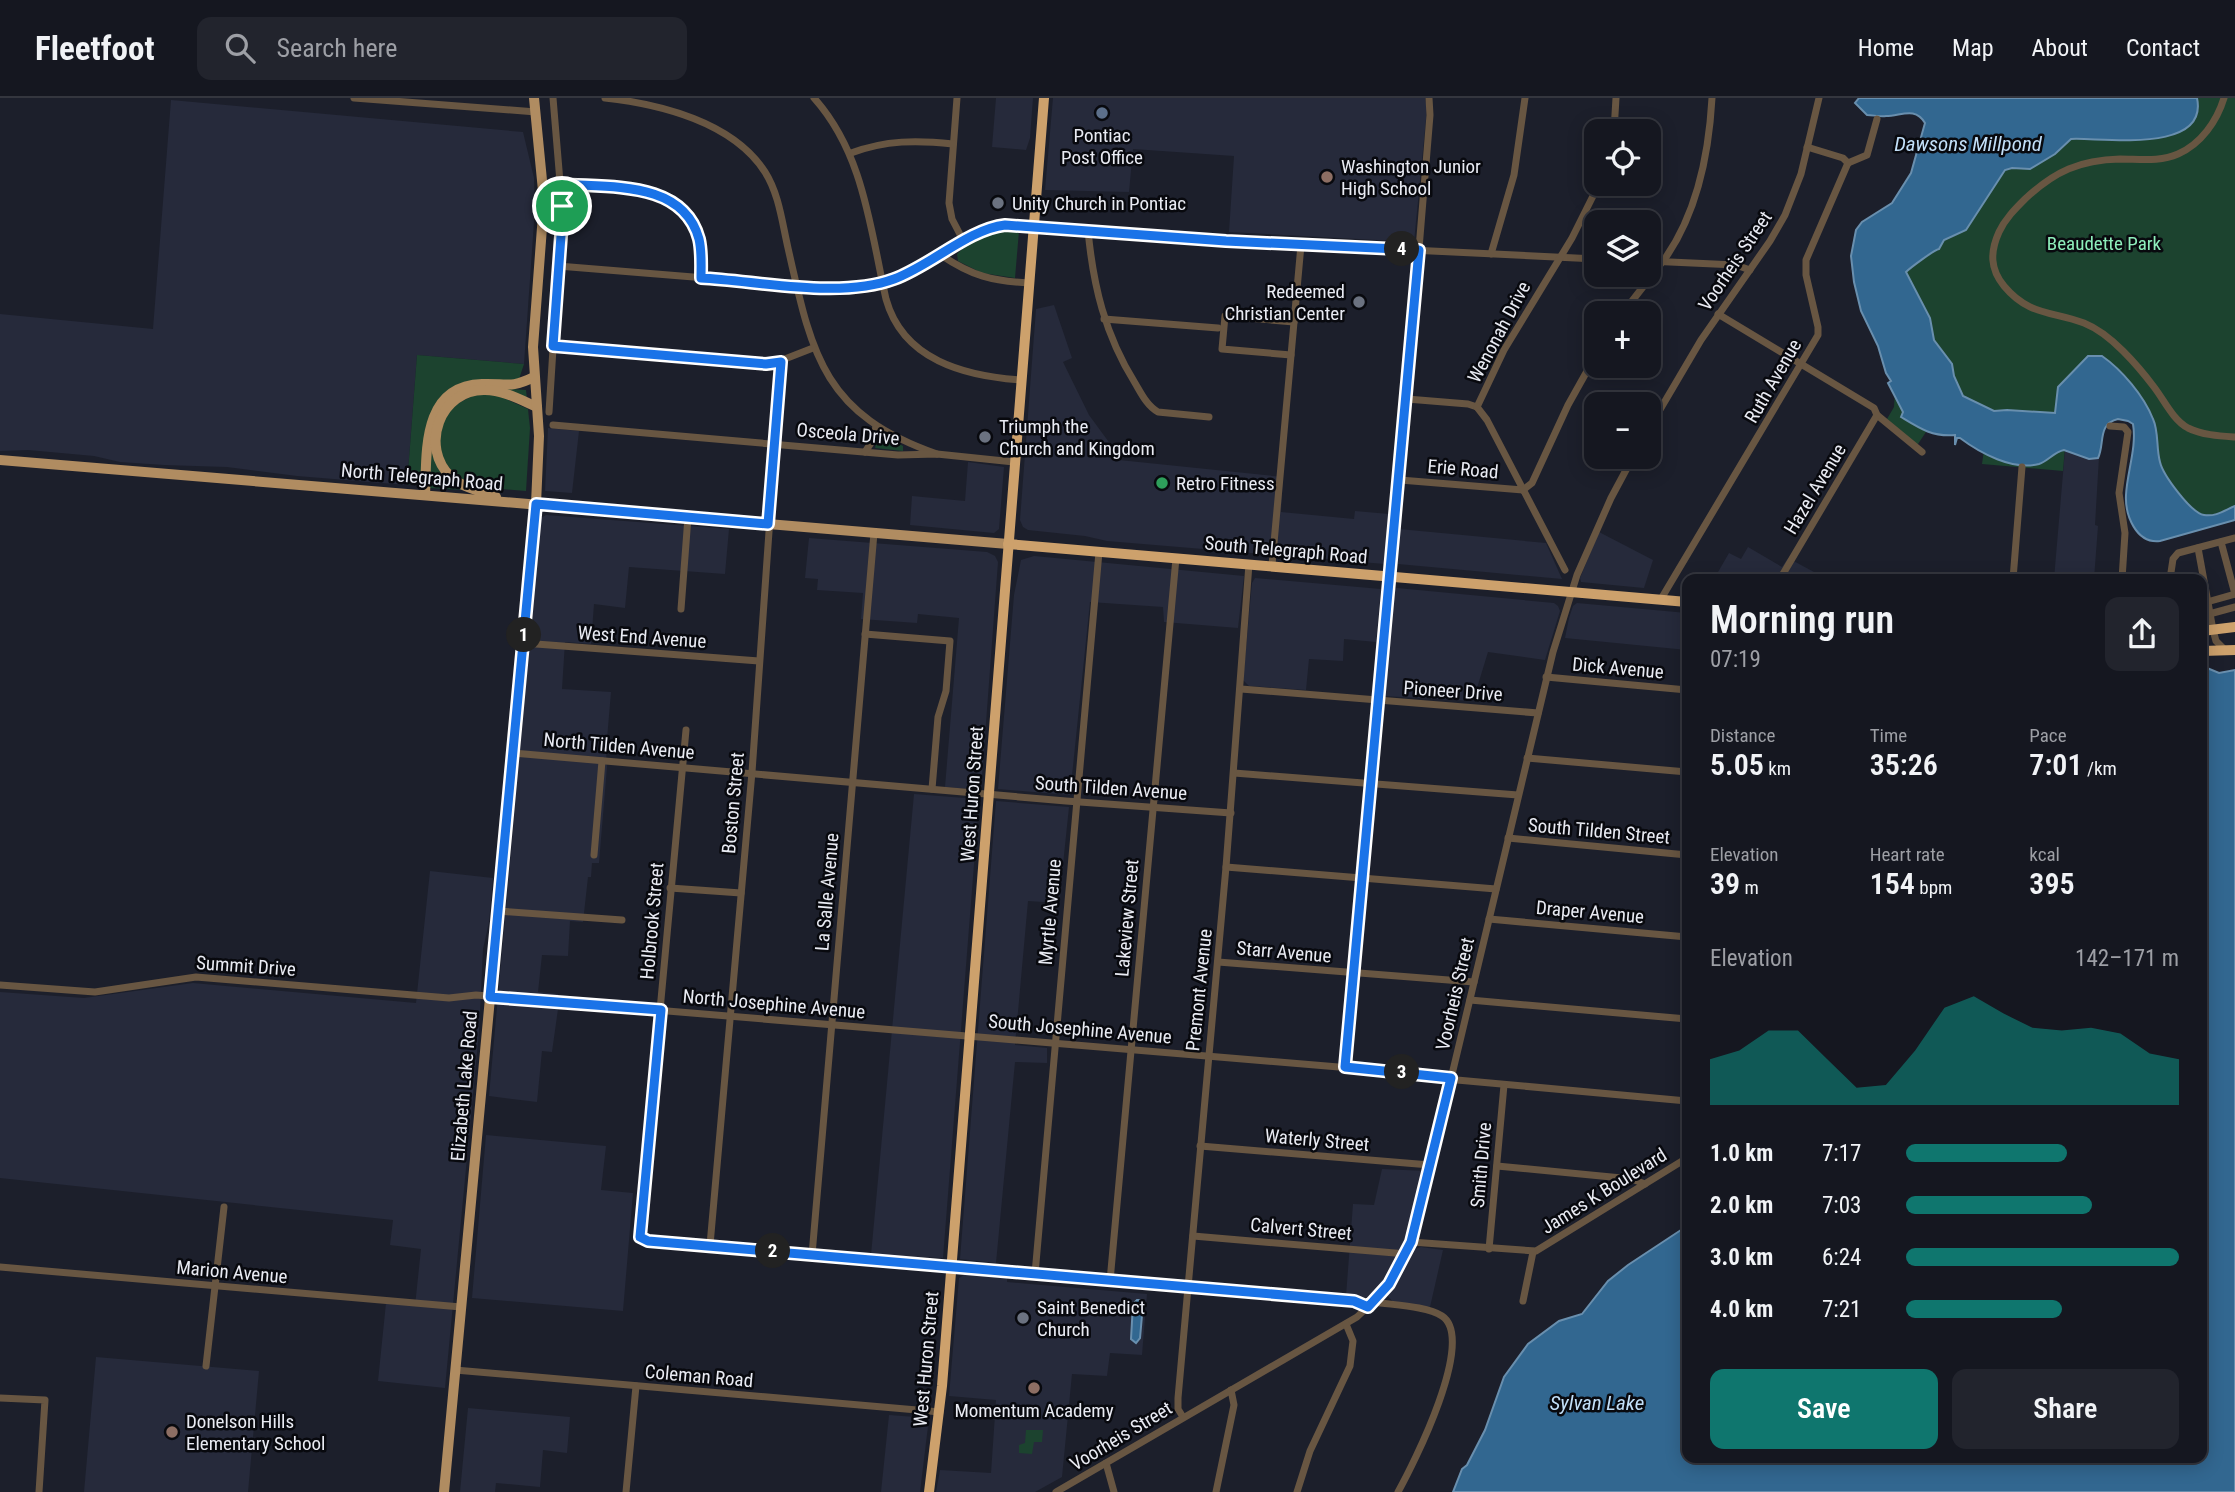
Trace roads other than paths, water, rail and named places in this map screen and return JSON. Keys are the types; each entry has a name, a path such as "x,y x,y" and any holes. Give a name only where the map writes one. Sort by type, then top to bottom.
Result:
{"highway":[{"name":"West Huron Street","path":"929,1492 940,1412 1044,98"},
{"name":"South Telegraph Road","path":"1008,544 1682,601"},
{"path":"2207,630 2235,627"},
{"path":"2207,651 2230,650"}],"main road":[{"name":"Elizabeth Lake Road","path":"444,1492 536,504 539,444 534,337 544,210 534,98"},
{"path":"425,495 429,431 435,412 442,402 454,392 469,386 485,383 516,385 534,377"},
{"path":"510,502 463,485 450,476 436,452 437,425 455,400 476,391 496,391 537,407"},
{"name":"North Telegraph Road","path":"0,460 1008,544"}],"street":[{"path":"354,98 536,112"},
{"path":"549,412 562,206 553,98"},
{"path":"605,98 636,100 674,112 723,133 758,162 775,194 813,348 827,374 855,409 876,426 908,444 937,454"},
{"path":"814,98 834,122 850,153 861,185 888,307 897,326 910,341 947,366 971,374 1021,380"},
{"path":"957,98 949,209 964,242"},
{"path":"1345,1067 1400,480 1430,115 1429,98"},
{"path":"1491,254 1514,175 1525,98"},
{"path":"1615,119 1616,98"},
{"path":"1632,301 1662,262 1683,225 1700,178 1709,136 1712,98"},
{"name":"Voorheis Street","path":"1661,408 1701,340 1789,208 1819,98"},
{"path":"2224,98 2210,128 2192,146 2178,154 2156,159 2093,162 2066,169 2049,178 2006,219 1995,241 1992,260 1994,271 2001,282 2022,303 2040,312 2083,323 2113,342 2140,369 2179,421 2204,433 2235,437"},
{"path":"1807,147 1845,158 1848,163 1866,157 1877,119"},
{"path":"850,153 876,144 896,141 953,144"},
{"name":"Ruth Avenue","path":"1661,599 1819,330 1806,275 1806,260 1848,163"},
{"path":"561,184 645,191 673,202 685,213 696,232 701,249 701,278"},
{"name":"Wenonah Drive","path":"1565,570 1487,420 1477,407 1516,329 1593,196"},
{"path":"558,265 844,289 883,283 912,271 994,227 1033,226 1301,245 1584,258"},
{"path":"1088,230 1093,278 1104,318 1122,361 1152,408 1162,412 1209,417"},
{"path":"1272,565 1301,245"},
{"path":"941,255 981,277 1029,284"},
{"path":"1662,262 1736,265 1750,270"},
{"path":"1718,314 1874,408 1877,415 1922,452"},
{"path":"1291,355 1222,349 1225,316 1294,322"},
{"path":"1104,318 1218,328"},
{"path":"553,346 766,364 781,362 813,348"},
{"name":"Boston Street","path":"710,1245 752,772 781,362"},
{"path":"1523,491 1532,483 1584,376"},
{"path":"1407,398 1477,407"},
{"name":"Hazel Avenue","path":"1783,574 1877,415"},
{"name":"Osceola Drive","path":"553,425 1014,462"},
{"path":"865,452 873,440 876,426"},
{"path":"2110,426 2124,427 2128,432 2119,493 2125,533 2122,574"},
{"path":"2013,574 2022,467"},
{"name":"Voorheis Street","path":"1056,1492 1346,1324 1371,1305 1389,1284 1407,1254 1546,677 1577,575 1627,469"},
{"name":"Erie Road","path":"1400,480 1523,491"},
{"path":"681,609 688,517"},
{"name":"La Salle Avenue","path":"812,1255 874,533"},
{"path":"2171,574 2175,554 2235,538"},
{"path":"2207,602 2235,594 2221,542"},
{"path":"2198,548 2202,574"},
{"name":"Myrtle Avenue","path":"1035,1274 1099,552"},
{"name":"Lakeview Street","path":"1110,1281 1176,558"},
{"name":"Premont Avenue","path":"1183,1417 1178,1409 1178,1398 1231,813 1249,564"},
{"path":"2207,615 2235,607"},
{"path":"2207,630 2216,641 2230,650"},
{"path":"865,634 950,641 946,691 938,718 932,789"},
{"name":"West End Avenue","path":"523,643 759,661"},
{"name":"Dick Avenue","path":"1546,677 1682,690"},
{"name":"Pioneer Drive","path":"1241,689 1538,713"},
{"name":"Holbrook Street","path":"686,730 640,1237 644,1240 710,1245"},
{"name":"North Tilden Avenue","path":"513,753 990,794"},
{"path":"1527,758 1682,772"},
{"path":"594,855 602,761"},
{"path":"1234,773 1518,795"},
{"name":"South Tilden Avenue","path":"990,794 1231,813"},
{"name":"South Tilden Street","path":"1508,838 1682,855"},
{"path":"1226,867 1496,889"},
{"path":"670,888 741,893"},
{"path":"498,911 622,920"},
{"name":"Draper Avenue","path":"1489,919 1682,937"},
{"name":"Starr Avenue","path":"1218,962 1474,982"},
{"name":"Summit Drive","path":"0,985 95,992 196,977 449,999 476,995 490,997"},
{"name":"North Josephine Avenue","path":"490,997 971,1035"},
{"path":"1470,1000 1682,1019"},
{"name":"South Josephine Avenue","path":"971,1035 1345,1067 1504,1085 1682,1101"},
{"name":"Smith Drive","path":"1489,1249 1504,1085"},
{"name":"Waterly Street","path":"1200,1146 1430,1165"},
{"name":"James K Boulevard","path":"1411,1242 1533,1252 1682,1161"},
{"path":"1497,1166 1632,1179 1645,1184"},
{"path":"206,1367 224,1208"},
{"name":"Calvert Street","path":"1192,1236 1407,1254"},
{"path":"710,1245 1354,1301 1432,1312 1444,1317 1452,1330 1452,1349 1440,1400 1415,1462 1398,1492"},
{"path":"1523,1301 1533,1252"},
{"name":"Marion Avenue","path":"0,1267 461,1307"},
{"path":"1297,1492 1310,1451 1350,1366 1353,1341 1346,1324"},
{"name":"Coleman Road","path":"455,1370 940,1412"},
{"path":"625,1492 636,1386"},
{"path":"1216,1492 1234,1405 1231,1390"},
{"path":"0,1398 45,1400 39,1492"},
{"path":"1106,1463 1114,1492"}],"water":[{"name":"Dawsons Millpond","path":"1859,98 2197,98 2196,116 2186,128 2170,135 2127,140 2071,139 2055,154 2030,169 2005,170 1966,230 1944,240 1939,249 1906,272 1930,318 1934,340 1952,364 1963,396 1994,411 2055,413 2058,387 2088,356 2102,356 2132,384 2149,410 2155,424 2160,462 2178,493 2192,508 2204,515 2216,514 2235,506 2235,520 2160,541 2152,541 2138,533 2130,519 2126,503 2134,442 2133,424 2128,421 2118,419 2107,425 2098,458 2089,459 2064,450 2042,463 2029,466 1997,459 1960,438 1957,438 1955,445 1955,435 1933,433 1901,417 1903,412 1888,383 1891,381 1878,346 1861,311 1851,256 1856,230 1862,222 1892,203 1911,173 1925,123 1912,113 1867,115 1855,103"},
{"name":"Sylvan Lake","path":"2207,668 2219,673 2235,670 2235,1492 1453,1492 1462,1469 1467,1465 1485,1430 1504,1377 1528,1344 1559,1321 1582,1314 1608,1281 1682,1229 1682,1463 2207,1463"},
{"path":"1141,1300 1143,1304 1140,1338 1136,1343 1131,1339 1133,1304"}],"place":[{"name":"Pontiac Post Office","path":"1102,113"},
{"name":"Washington Junior High School","path":"1327,177"},
{"name":"Unity Church in Pontiac","path":"998,203"},
{"name":"Redeemed Christian Center","path":"1359,302"},
{"name":"Triumph the Church and Kingdom","path":"985,437"},
{"name":"Retro Fitness","path":"1162,483"},
{"name":"Saint Benedict Church","path":"1023,1318"},
{"name":"Momentum Academy","path":"1034,1388"},
{"name":"Donelson Hills Elementary School","path":"172,1432"}],"park label":[{"name":"Beaudette Park","path":"2104,243"}]}
